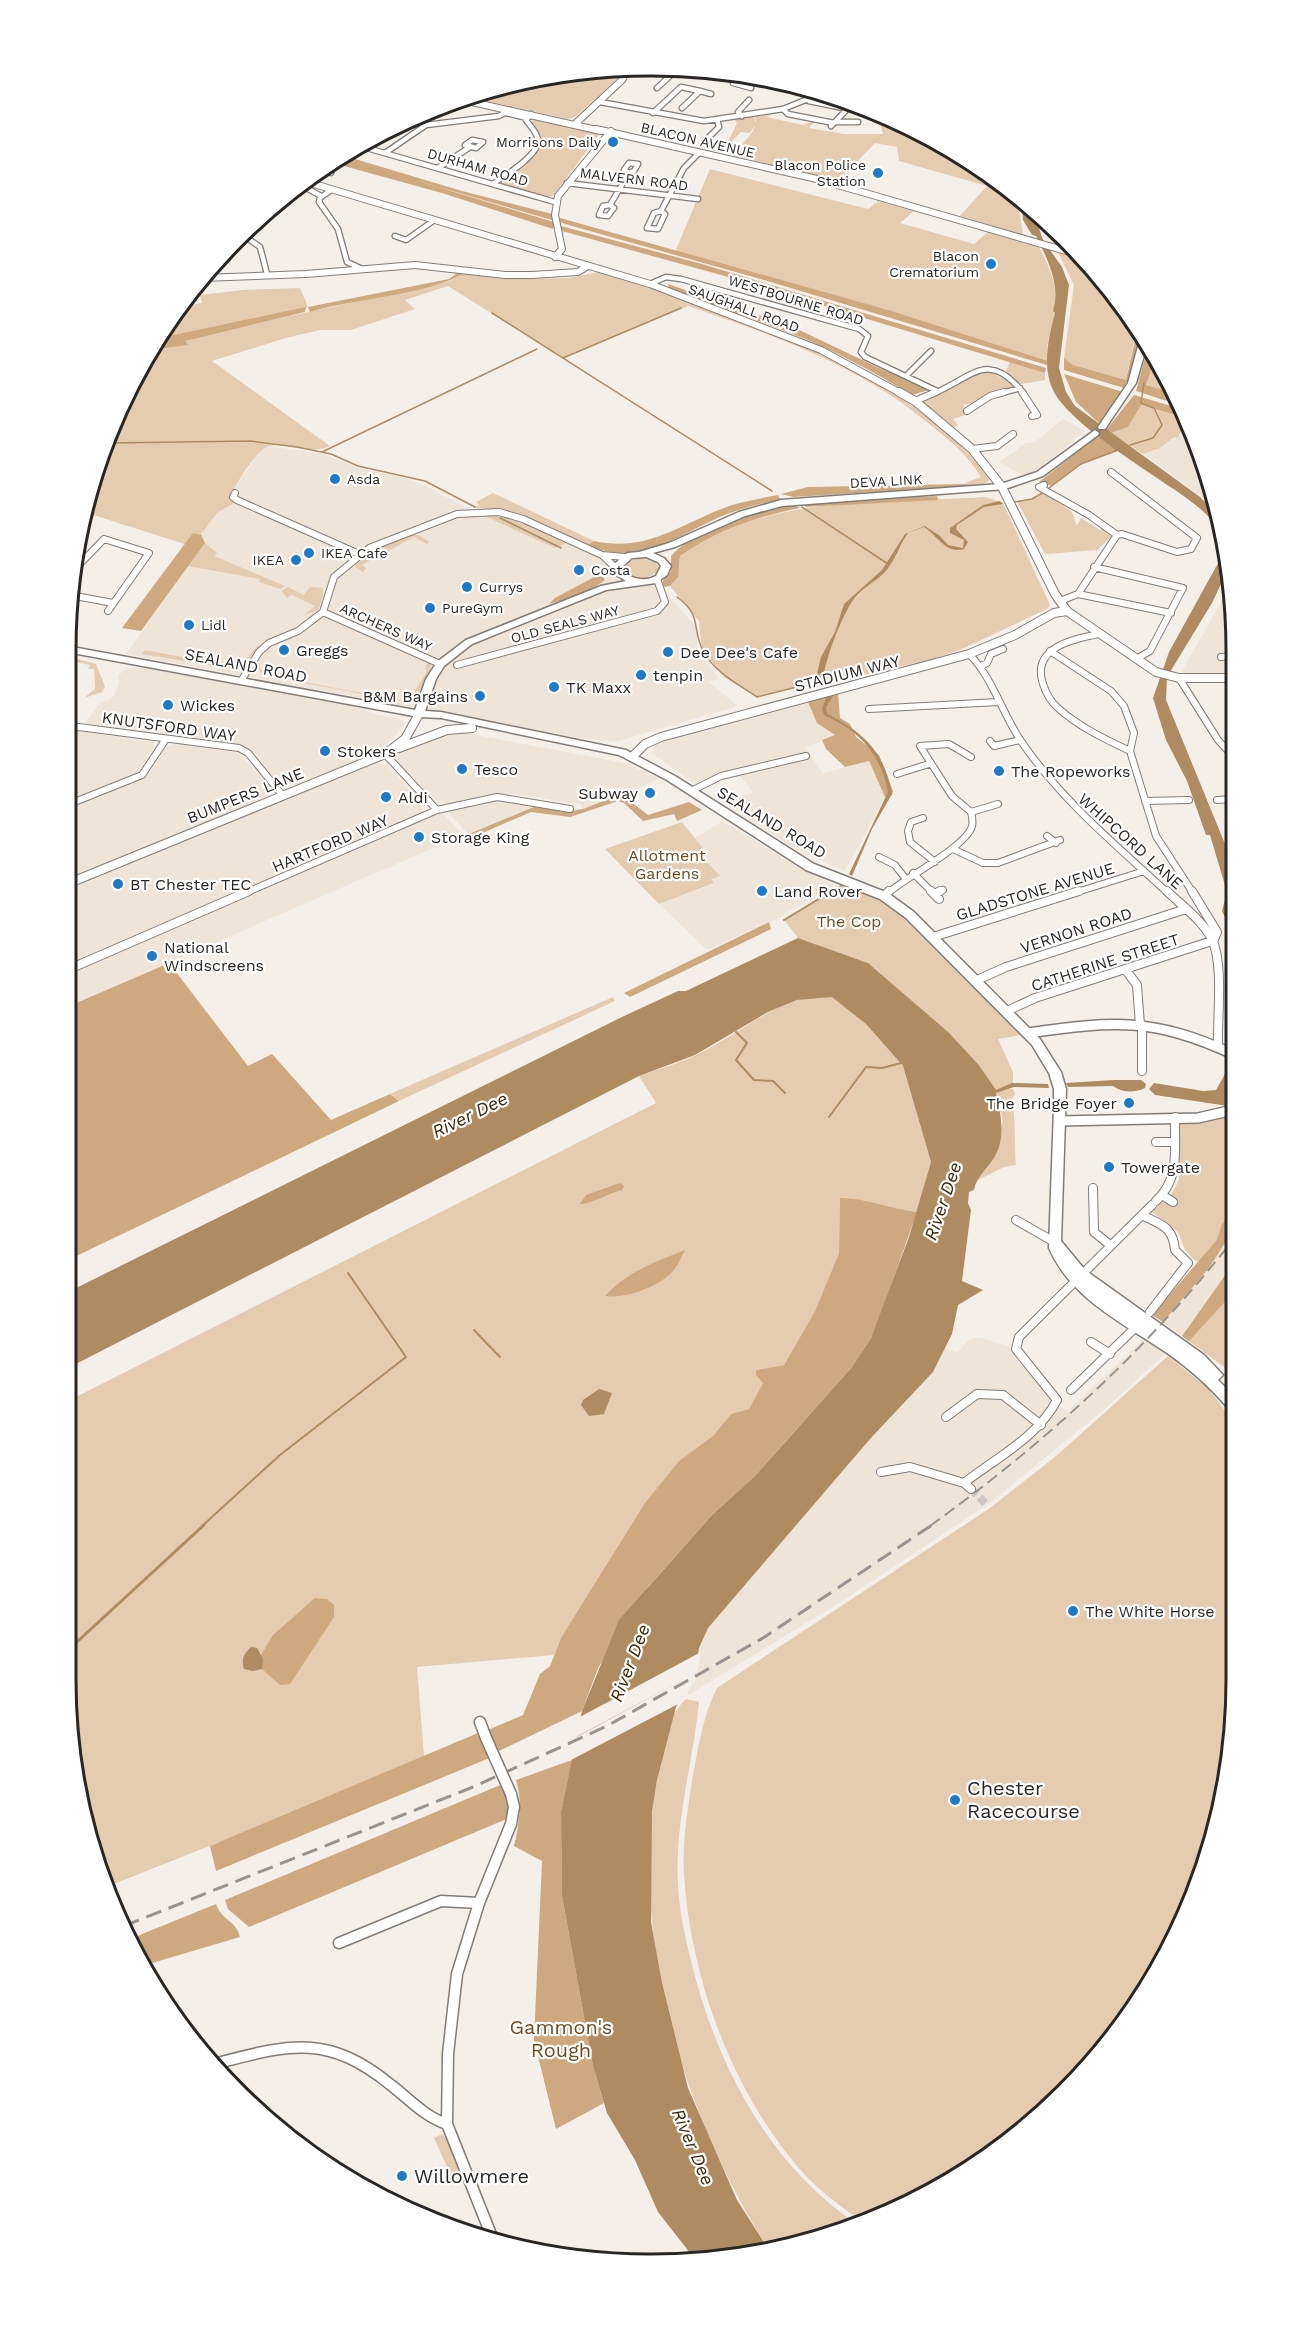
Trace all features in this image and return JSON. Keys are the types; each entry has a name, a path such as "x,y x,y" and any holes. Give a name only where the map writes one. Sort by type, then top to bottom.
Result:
{"main road":[{"name":"DEVA LINK","path":"625,557 672,546 715,524 781,503 1002,487 1040,474 1098,430 1132,383 1141,351"},
{"name":"DEVA LINK","path":"662,560 672,546"},
{"path":"419,714 431,679 440,664 483,634 604,588 657,579 666,570 662,560 641,554"},
{"path":"604,588 618,571 620,561 625,557"},
{"path":"618,571 626,579 640,582"},
{"name":"SEALAND ROAD","path":"76,651 419,714 441,715 622,752 691,791 810,867 884,896 910,915 1028,1032 1047,1056 1059,1085 1060,1121"},
{"name":"SEALAND ROAD","path":"419,714 438,721 472,728 619,757 632,757"},
{"path":"1060,1121 1056,1243 1061,1266 1144,1319 1226,1397"}],"street":[{"path":"576,123 624,77"},
{"path":"657,88 669,77"},
{"path":"733,82 735,85 749,87"},
{"path":"653,113 681,87 711,94"},
{"path":"682,108 700,91"},
{"path":"680,98 690,100"},
{"path":"742,116 738,112 750,100"},
{"path":"600,102 689,120 742,116 783,109 812,100"},
{"path":"809,101 831,106"},
{"name":"BLACON AVENUE","path":"477,104 508,112 576,123 607,133 817,179 1062,250"},
{"path":"743,106 757,109"},
{"path":"783,109 788,114 833,124 858,124"},
{"path":"833,124 846,111"},
{"path":"422,124 508,112"},
{"path":"493,184 537,148 538,140 529,116"},
{"path":"709,137 719,127 717,119"},
{"path":"385,153 426,125"},
{"path":"555,257 562,249 555,202 567,183 607,133"},
{"path":"438,168 470,147"},
{"name":"DURHAM ROAD","path":"371,149 555,202"},
{"path":"661,211 684,168 699,153"},
{"path":"610,205 629,173"},
{"name":"MALVERN ROAD","path":"567,183 698,199"},
{"name":"SAUGHALL ROAD","path":"315,185 650,284 821,350 915,401 972,449 1002,487 1067,611 1156,672 1177,677 1226,678"},
{"path":"309,189 321,196"},
{"path":"331,190 321,196 319,202 338,229 347,262 359,269"},
{"path":"395,236 406,240 434,221"},
{"path":"250,240 260,247 267,274"},
{"path":"215,277 429,265 505,275 578,272 588,266"},
{"name":"WESTBOURNE ROAD","path":"650,284 666,278 681,279 859,329 868,336 862,348 863,355 937,391"},
{"path":"906,376 931,351"},
{"path":"915,401 954,385 972,372 983,370 1002,375 1020,388 1037,415 1032,416"},
{"path":"967,411 990,396 1020,388"},
{"path":"972,449 997,446 1011,436 999,433"},
{"path":"1044,484 1040,487 1089,515 1117,535 1122,534 1178,552 1191,549 1197,538 1112,475"},
{"path":"235,493 233,497 237,500 359,554"},
{"path":"241,681 259,652 269,643 298,631 323,612 334,577 359,554 457,514 476,511 505,513 602,555 625,557"},
{"path":"1078,594 1117,535"},
{"path":"84,560 104,539 149,554 108,611"},
{"path":"602,555 618,571"},
{"path":"1094,567 1183,588 1150,651 1136,659"},
{"path":"657,579 660,593"},
{"path":"640,582 660,593"},
{"name":"OLD SEALS WAY","path":"457,664 653,613 665,605 660,593"},
{"path":"1060,601 1078,594 1171,613"},
{"path":"79,597 113,603"},
{"name":"STADIUM WAY","path":"632,757 645,744 661,737 839,687 915,670 969,654 1015,635 1054,613 1067,611"},
{"name":"ARCHERS WAY","path":"323,612 440,664"},
{"path":"1099,634 1068,640 1050,651 1041,665 1041,674 1045,688 1056,707 1098,735 1130,751"},
{"path":"981,666 987,663 991,654 1002,649"},
{"path":"1050,651 1119,699 1132,722 1134,733 1130,751 1156,836 1211,920 1217,932 1213,941"},
{"name":"WHIPCORD LANE","path":"969,654 981,666 1020,740 1069,802 1099,833 1201,923 1213,941 1217,963 1218,1047"},
{"path":"1221,657 1226,656"},
{"path":"1177,677 1226,749"},
{"path":"869,709 998,702"},
{"name":"BUMPERS LANE","path":"76,880 388,753 410,733 419,714"},
{"name":"KNUTSFORD WAY","path":"76,728 239,748 248,753 282,796"},
{"path":"437,810 388,753 447,730 472,728"},
{"path":"410,733 430,737"},
{"path":"76,801 142,775 166,739"},
{"path":"994,746 1020,740"},
{"path":"884,896 905,878 935,862 953,849 971,832 973,825 970,812 952,796 941,776 929,764 920,746 949,744 965,755"},
{"path":"691,791 721,776 806,756"},
{"path":"897,774 909,774 929,764"},
{"name":"HARTFORD WAY","path":"76,966 437,810 497,797 570,809"},
{"path":"1217,800 1226,799"},
{"path":"1145,801 1189,800"},
{"path":"970,812 998,804"},
{"path":"923,818 911,819 908,831 910,842 935,862"},
{"path":"953,849 982,866 1058,841 1047,836"},
{"path":"879,857 895,865 905,878"},
{"name":"GLADSTONE AVENUE","path":"933,937 1144,871"},
{"path":"913,873 937,896 944,890"},
{"name":"VERNON ROAD","path":"975,981 1006,967 1186,909"},
{"name":"CATHERINE STREET","path":"1007,1011 1035,998 1213,941"},
{"path":"1125,969 1137,985 1142,1071"},
{"path":"1028,1032 1090,1025 1141,1025 1171,1029 1226,1051"},
{"path":"1060,1121 1198,1118 1226,1112"},
{"path":"881,1472 910,1467 967,1486 1041,1425 1057,1400 1048,1383 1025,1363 1016,1349 1016,1342 1078,1276 1157,1200 1173,1179 1174,1117"},
{"path":"1156,1142 1172,1142"},
{"path":"1093,1188 1094,1232 1110,1245"},
{"path":"1157,1200 1173,1202"},
{"path":"1071,1390 1144,1319 1188,1263 1175,1250 1174,1237 1170,1230 1142,1215"},
{"path":"1017,1220 1056,1243"},
{"path":"1091,1342 1110,1354"},
{"path":"946,1417 977,1394 1003,1395 1041,1425"},
{"path":"480,1722 511,1794 514,1807 511,1824 479,1903 458,1974 448,2054 447,2124 489,2230"},
{"path":"339,1943 441,1901 479,1903"},
{"path":"223,2062 301,2046 325,2048 359,2062 432,2119 447,2124"}],"shaded area":[{"path":"1063,419 1085,431 1040,468 1024,476 999,462 1026,443 1035,442"},
{"path":"1182,430 1205,499 1143,454 1160,448 1174,437 1178,438"},
{"path":"268,446 322,454 359,468 401,477 426,486 476,513 521,521 600,558 620,580 627,584 662,582 669,597 697,628 697,648 719,679 709,682 738,706 615,742 574,737 126,654 205,543 201,534 217,513 234,504 236,501 229,497 259,452"},
{"path":"1223,597 1226,675 1184,675 1182,671"},
{"path":"146,668 353,706 378,715 399,718 405,724 375,753 295,785 277,783 253,752 232,744 85,723 101,702 109,700 115,694 119,682 118,675 126,669"},
{"path":"807,700 818,723 836,735 806,748 823,773 869,761 885,797 845,871 801,852 722,802 753,792 737,772 712,776 696,784 651,753 656,745 676,737"},
{"path":"76,732 152,742 155,745 139,772 76,797"},
{"path":"451,733 465,733 624,763 659,778 633,791 631,789 583,809 580,804 507,793 488,794 447,804 436,801 397,761 398,754"},
{"path":"174,744 239,753 269,787 265,797 76,875 76,804 145,777 151,772 165,748"},
{"path":"376,763 387,765 424,804 420,814 76,963 76,886"},
{"path":"498,799 537,805 468,834 448,812"},
{"path":"442,813 463,835 76,1003 76,964"},
{"path":"723,821 797,867 835,885 780,917 707,950 659,904 713,884 710,879 719,876 700,855 706,852 695,838"},
{"path":"1226,1241 1226,1274 1186,1329 1226,1368 1163,1322 1209,1268"},
{"path":"979,1337 1010,1347 1014,1358 1039,1379 1047,1392 1050,1403 1068,1411 1144,1339 1166,1353 1106,1408 987,1505 839,1603 687,1696 701,1640 708,1628 870,1439 933,1372 945,1348 958,1352 968,1340"}],"green space":[{"path":"617,78 575,117 568,119 486,101 576,81"},
{"path":"771,115 767,117 802,125 815,121 809,128 844,134 883,134 880,124 938,153 1001,195 1019,210 1023,235 960,216 987,186 899,161 897,147 875,143 838,181 731,155 752,133 756,122 755,117"},
{"path":"754,117 756,125 749,133 741,132 720,153 717,152 729,140 737,123 734,119"},
{"path":"537,119 599,134 554,195 549,197 501,184 501,180 537,150 540,139 530,122"},
{"path":"355,159 462,191 552,214 552,220 414,180 554,222 553,229 442,193 343,166 353,162 351,161"},
{"path":"710,169 868,209 878,201 914,211 900,223 974,244 988,232 1039,247 1052,277 1055,294 1053,311 1055,313 1047,346 1048,361 892,311 675,252"},
{"path":"560,218 892,311 1048,361 1047,365 764,280 565,224 560,222"},
{"path":"561,226 702,264 1046,368 1045,373 739,280 562,231"},
{"path":"1058,252 1066,255 1083,272 1107,301 1134,340 1126,380 1072,365 1064,358 1074,285"},
{"path":"599,272 632,280 822,354 895,394 928,418 960,445 989,476 989,481 982,485 966,486 968,484 965,483 981,477 966,457 907,406 878,387 817,355 721,317 688,306 563,358 448,286 405,300 415,309 351,330 320,330 212,361 330,446 314,450 277,445 264,448 248,467 229,497 236,502 217,513 201,534 205,543 217,553 214,556 285,586 280,589 259,582 260,579 188,566 200,549 93,515 120,431 163,348 187,345 184,341 213,333 450,281 463,274 504,279 570,278"},
{"path":"457,273 463,274 428,287 408,292 310,312 308,307 449,279"},
{"path":"668,284 793,327 881,369 929,387 929,390 912,395 822,346 669,288"},
{"path":"300,288 308,307 171,336 192,305 202,303 200,295 243,290"},
{"path":"306,307 305,312 185,341 188,345 163,348 171,336"},
{"path":"1135,341 1137,345 1132,368 1124,388 1064,370 1064,358 1073,365 1126,380"},
{"path":"1145,358 1151,368 1146,385 1162,390 1168,401 1136,391"},
{"path":"1010,362 1045,373 1045,380 1021,384 1005,373"},
{"path":"1151,367 1163,391 1146,385"},
{"path":"989,372 1011,382 1013,387 973,404 963,404 968,414 953,419 958,425 954,427 924,403 923,398 958,385 973,374"},
{"path":"1064,374 1123,392 1099,423 1076,402"},
{"path":"1134,395 1170,406 1174,415 1141,405 1128,427 1111,433 1106,430"},
{"path":"1140,405 1174,415 1182,430 1178,438 1174,437 1160,448 1143,454 1111,433 1128,427"},
{"path":"1099,435 1119,450 1081,464 1052,486 1039,482"},
{"path":"968,484 966,486 794,497 781,494 808,487"},
{"path":"1044,492 1072,512 1077,526 1081,518 1100,530 1104,528 1112,534 1111,537 1097,550 1045,554 1017,501 1032,499"},
{"path":"493,493 594,541 588,545 532,519 504,511 473,508 479,505 476,502"},
{"path":"778,495 780,499 729,513 673,540 641,551 624,553 606,551 588,545 594,541 614,544 649,539 732,505"},
{"path":"937,496 938,500 805,507 806,504 814,503"},
{"path":"986,497 1003,503 1050,605 1047,609 962,649 933,659 828,683 821,681 757,697 724,677 702,650 699,621 670,586 679,570 680,556 714,536 751,521 789,511 827,506"},
{"path":"793,505 800,508 737,526 694,547 680,556 678,577 670,586 664,587 662,582 671,571 671,556 696,536 728,522"},
{"path":"478,513 534,527 566,542 555,548"},
{"path":"193,533 201,535 205,543 141,631 122,628"},
{"path":"410,535 419,535 429,542 427,544 414,537 362,565 366,568 363,572 355,567 355,562 367,552"},
{"path":"639,558 655,562 659,568 658,572 644,579 628,575 623,570 625,563"},
{"path":"596,576 603,577 605,580 588,592 549,604 555,598"},
{"path":"288,587 304,595 310,587 323,588 318,610 304,615 315,606 292,595 287,598 282,591"},
{"path":"257,646 259,647 242,666 233,669 142,654 145,650 233,667 243,662"},
{"path":"76,658 96,664 105,687 102,692 84,698 95,689 94,669 88,669 90,665 76,662"},
{"path":"259,662 261,670 279,674 278,677 404,701 410,699 427,671 425,666 429,662 431,666 418,693 410,700 405,702 267,676 257,670"},
{"path":"838,693 840,718 850,724 856,737 879,755 893,791 892,795 885,797 869,761 845,767 826,749 822,740 835,735 817,723 808,702"},
{"path":"621,794 648,815 689,802 702,810 677,821 674,814 643,821 624,803 618,801 570,817 531,812 473,837 469,834 536,806 564,812 583,809"},
{"name":"Allotment Gardens","path":"682,822 706,852 700,855 720,876 711,879 714,883 659,904 605,849"},
{"name":"The Cop","path":"845,883 870,895 915,926 957,964 1015,1024 1021,1035 998,1039 1013,1072 1013,1083 996,1091 978,1064 948,1033 868,963 798,938 784,920"},
{"path":"769,922 771,929 630,997 624,993"},
{"path":"169,963 248,1066 272,1054 331,1120 390,1094 399,1101 76,1256 76,1003"},
{"path":"613,997 615,1001 399,1101 390,1094"},
{"path":"811,997 832,997 841,1002 866,1024 903,1066 931,1162 917,1212 860,1200 840,1199 839,1253 815,1311 784,1365 756,1370 763,1383 749,1409 731,1414 713,1436 680,1460 561,1638 554,1655 417,1667 424,1756 303,1809 114,1884 96,1828 81,1754 78,1717 76,1397 656,1103 639,1076 675,1064 710,1048 766,1014 795,1001"},
{"path":"1004,1089 1013,1089 1015,1094 1010,1102 1016,1108 1013,1109 1016,1165 1004,1167 976,1181 982,1173 1003,1122 996,1093"},
{"path":"1226,1115 1226,1241 1209,1268 1193,1259 1185,1250 1178,1232 1152,1212 1162,1202 1173,1207 1178,1201 1171,1195 1179,1180 1179,1120 1216,1119"},
{"path":"620,1183 624,1186 622,1190 580,1204 586,1195"},
{"path":"840,1198 917,1212 871,1338 852,1367 754,1477 712,1515 648,1587 598,1668 582,1711 499,1751 488,1730 523,1715 540,1674 550,1666 561,1638 645,1503 680,1460 713,1436 731,1414 749,1409 763,1383 756,1375 756,1370 784,1365 815,1311 839,1253"},
{"path":"1226,1220 1226,1241 1209,1268 1163,1322 1152,1315 1217,1240 1222,1224"},
{"path":"685,1250 675,1269 651,1287 622,1296 605,1296 632,1274"},
{"path":"1226,1274 1226,1301 1189,1341 1182,1336"},
{"path":"1226,1283 1226,1368 1182,1336"},
{"name":"Chester Racecourse","path":"1168,1356 1210,1390 1226,1413 1226,1679 1221,1754 1206,1828 1182,1899 1149,1966 1107,2029 1083,2058 1030,2111 970,2157 905,2194 855,2216 811,2181 779,2143 756,2108 737,2072 706,1995 688,1915 684,1875 686,1825 702,1730 717,1688 990,1508 1055,1457"},
{"path":"315,1598 327,1599 334,1605 334,1617 290,1684 280,1685 262,1669 261,1655 273,1635"},
{"path":"686,1699 699,1702 681,1817 678,1887 687,1946 707,2016 737,2085 755,2117 801,2176 849,2218 800,2234 764,2242 710,2140 687,2080 669,2019 656,1957 650,1894 651,1831 659,1770 671,1722"},
{"path":"478,1733 492,1757 216,1871 210,1846"},
{"name":"Gammon's Rough","path":"572,1760 561,1812 562,1896 593,2066 604,2103 556,2129 534,2040 542,1861 514,1846 520,1805 516,1780"},
{"path":"505,1783 514,1804 509,1818 249,1927 228,1909 225,1900"},
{"path":"216,1904 221,1914 236,1927 240,1937 152,1963 138,1936"},
{"path":"442,2134 451,2143 462,2177 453,2180 434,2138"}],"water":[{"path":"1022,213 1039,227 1043,240 1062,267 1069,285 1059,368 1066,392 1075,406 1200,497 1206,503 1209,517 1178,492 1092,432 1063,405 1054,392 1047,363 1055,313 1053,311 1054,282 1036,236 1032,235 1023,220"},
{"path":"1000,501 1003,504 984,507 957,525 956,529 968,542 964,549 957,550 947,547 924,527 908,533 888,569 861,591 847,610 827,660 823,680 829,684 818,683 817,674 821,657 835,632 844,604 882,570 905,534 925,526 940,536 948,545 963,548 964,540 950,533 950,528 983,505"},
{"path":"1218,562 1222,583 1212,603 1167,677 1166,700 1226,846 1226,889 1210,835 1206,835 1187,781 1166,740 1153,698 1169,652"},
{"path":"835,693 826,707 827,714 852,728 871,745 884,767 892,794 872,829 852,876 849,874 888,792 880,765 866,744 848,728 824,715 822,709 827,696"},
{"path":"1226,896 1226,919 1222,911"},
{"name":"River Dee","path":"798,938 868,963 948,1032 978,1064 996,1090 1012,1083 1048,1084 1049,1088 1014,1087 996,1093 1001,1118 1000,1142 994,1158 975,1185 974,1190 969,1192 968,1203 971,1210 962,1281 983,1290 958,1305 952,1334 933,1372 870,1439 708,1628 699,1648 695,1676 676,1707 657,1780 652,1812 651,1922 662,1983 688,2088 737,2200 764,2242 726,2249 689,2252 658,2212 635,2160 607,2113 593,2066 562,1896 561,1812 582,1711 619,1620 712,1515 754,1477 788,1439 852,1367 871,1338 909,1237 931,1162 903,1066 866,1024 832,997 797,1000 768,1012 695,1055 639,1076 76,1364 76,1288 624,1016 678,991 686,991"},
{"path":"1226,1072 1226,1106 1155,1095 1149,1089 1154,1083 1203,1091 1216,1090"},
{"path":"1141,1080 1146,1084 1141,1090 1129,1092 1113,1086 1068,1087 1066,1083"},
{"path":"599,1389 612,1393 604,1414 589,1416 581,1405 583,1400"},
{"path":"251,1647 257,1648 263,1659 262,1669 253,1671 244,1669 244,1657"}],"pier":[{"path":"701,1652 697,1677 682,1702 569,1761 573,1739 692,1675 574,1738 578,1718"}],"waterway":[{"path":"563,358 681,308"},
{"path":"492,313 772,491"},
{"path":"322,452 537,349"},
{"path":"1130,445 1153,438 1162,425 1154,408 1141,403 1144,383"},
{"path":"116,443 251,441 297,447 331,454 358,466 425,481 475,507"},
{"path":"1049,488 1081,464 1118,450"},
{"path":"1015,502 1032,499 1044,492"},
{"path":"802,507 888,564"},
{"path":"500,518 561,548"},
{"path":"677,597 690,610 703,651 713,665 757,697 821,681"},
{"path":"829,893 841,886"},
{"path":"784,920 832,891"},
{"path":"736,1032 747,1043 736,1060 754,1080 773,1081 785,1093"},
{"path":"829,1117 866,1067 882,1068 901,1063"},
{"path":"202,1526 280,1455 406,1357 348,1273"},
{"path":"474,1330 500,1357"},
{"path":"76,1643 204,1525"}],"tunnel":[{"path":"971,1489 987,1505"}],"railway":[{"path":"930,1526 1014,1462 1092,1394 1164,1321 1226,1248"},
{"path":"131,1923 473,1787 607,1726 763,1638 932,1525"}],"place":[{"name":"Morrisons Daily","path":"613,142"},
{"name":"Blacon Police Station","path":"878,173"},
{"name":"Blacon Crematorium","path":"991,264"},
{"name":"Asda","path":"335,479"},
{"name":"IKEA Cafe","path":"309,553"},
{"name":"IKEA","path":"296,560"},
{"name":"Costa","path":"579,570"},
{"name":"Currys","path":"467,587"},
{"name":"PureGym","path":"430,608"},
{"name":"Lidl","path":"189,625"},
{"name":"Greggs","path":"284,650"},
{"name":"Dee Dee's Cafe","path":"668,652"},
{"name":"tenpin","path":"641,675"},
{"name":"TK Maxx","path":"554,687"},
{"name":"B&M Bargains","path":"480,696"},
{"name":"Wickes","path":"168,705"},
{"name":"Stokers","path":"325,751"},
{"name":"Tesco","path":"462,769"},
{"name":"The Ropeworks","path":"999,771"},
{"name":"Subway","path":"650,793"},
{"name":"Aldi","path":"386,797"},
{"name":"Storage King","path":"419,837"},
{"name":"BT Chester TEC","path":"118,884"},
{"name":"Land Rover","path":"762,891"},
{"name":"National Windscreens","path":"152,956"},
{"name":"The Bridge Foyer","path":"1129,1103"},
{"name":"Towergate","path":"1109,1167"},
{"name":"The White Horse","path":"1073,1611"},
{"name":"Chester Racecourse","path":"955,1800"},
{"name":"Willowmere","path":"402,2176"}]}
